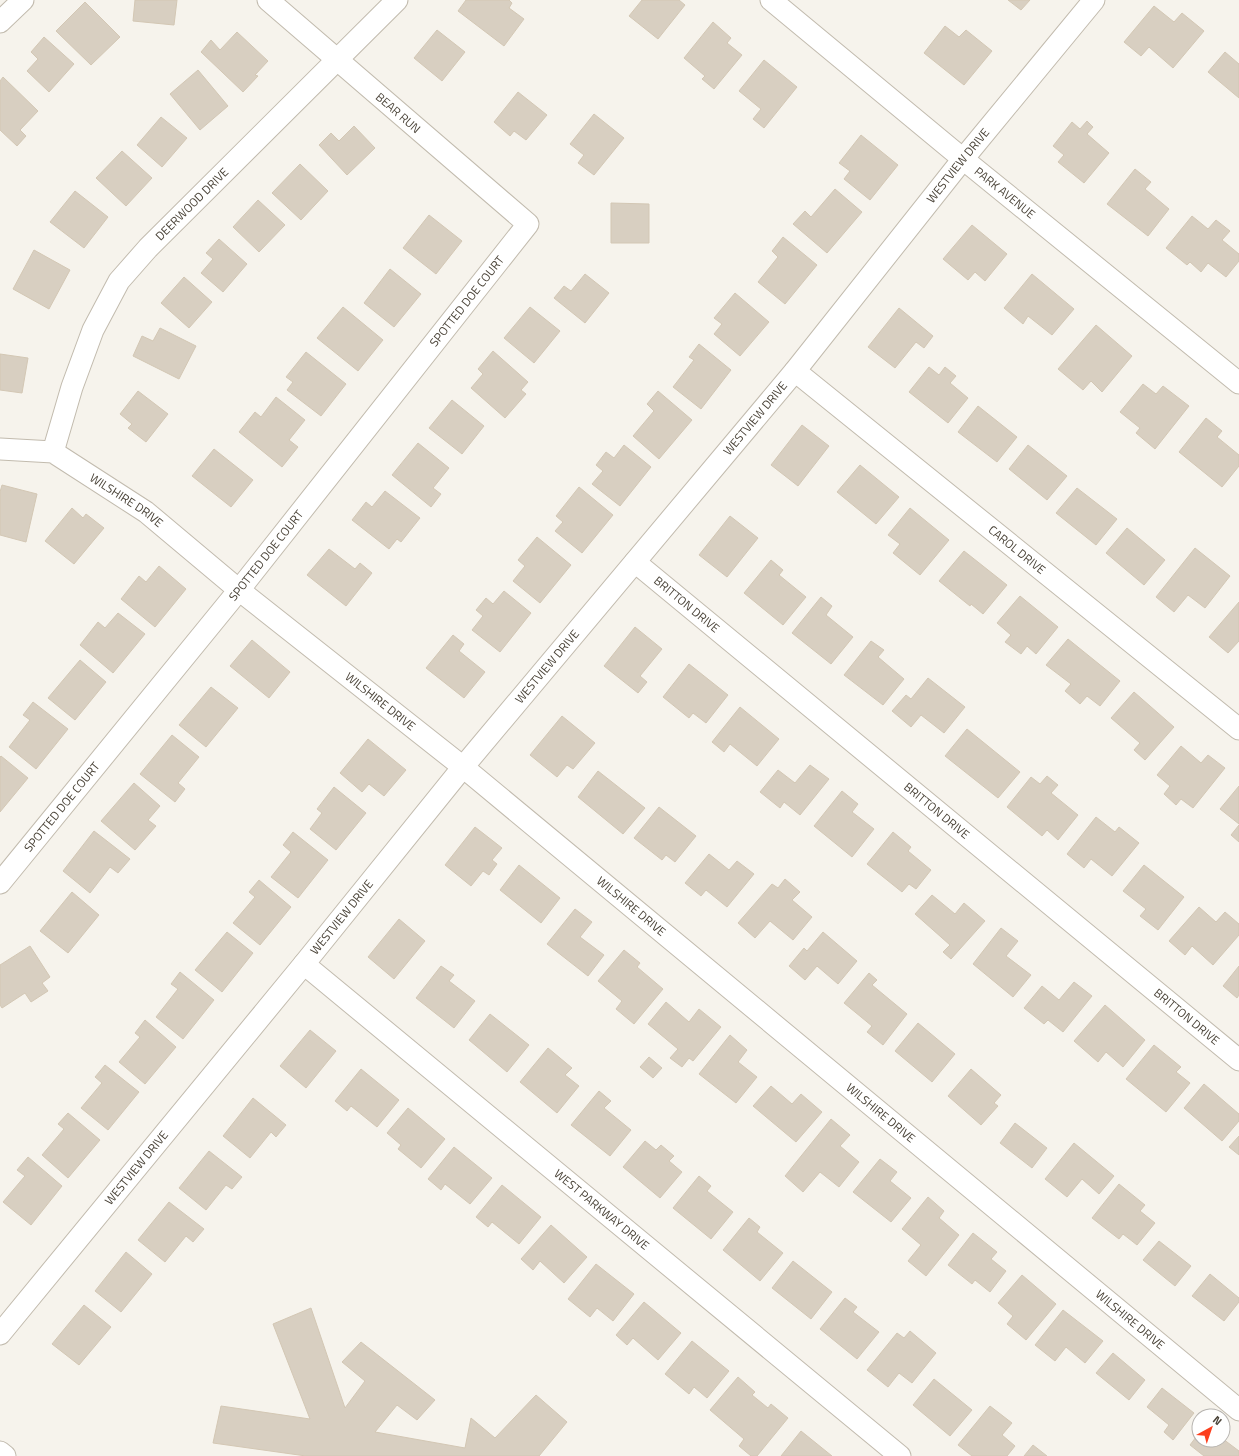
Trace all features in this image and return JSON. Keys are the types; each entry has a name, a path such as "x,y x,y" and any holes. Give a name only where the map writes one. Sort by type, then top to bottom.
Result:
{"street":[{"path":"0,22 23,0"},
{"name":"BEAR RUN","path":"268,0 528,224"},
{"name":"DEERWOOD DRIVE","path":"53,452 72,387 93,330 119,282 148,248 397,0"},
{"name":"PARK AVENUE","path":"771,0 963,159 1239,383"},
{"name":"WESTVIEW DRIVE","path":"0,1334 304,964 463,767 795,371 963,159 1094,0"},
{"name":"SPOTTED DOE COURT","path":"0,883 239,590 528,224"},
{"name":"CAROL DRIVE","path":"795,371 1239,729"},
{"name":"WILSHIRE DRIVE","path":"0,449 53,452 146,512 239,590 463,767 1239,1410"},
{"name":"BRITTON DRIVE","path":"635,562 1239,1060"},
{"name":"WEST PARKWAY DRIVE","path":"304,964 900,1456"},
{"path":"0,1452 5,1456"}],"building":[{"path":"135,0 177,0 174,25 133,21"},
{"path":"466,0 509,0 512,3 509,8 524,19 504,46 458,11"},
{"path":"642,0 679,0 685,5 658,39 629,16"},
{"path":"1008,0 1030,0 1021,10"},
{"path":"85,2 120,37 91,65 56,31"},
{"path":"1154,6 1174,22 1182,13 1204,31 1173,68 1149,47 1141,56 1124,42"},
{"path":"713,22 731,38 727,43 742,55 714,89 702,79 705,76 684,58"},
{"path":"945,26 959,37 966,30 992,51 964,85 924,53"},
{"path":"437,30 465,52 442,81 414,58"},
{"path":"237,32 268,61 255,75 258,76 243,92 201,52 211,40 220,50"},
{"path":"44,37 74,64 49,92 27,71 38,59 31,52"},
{"path":"1225,52 1239,64 1239,98 1208,72"},
{"path":"764,60 797,87 764,128 753,119 761,109 739,91"},
{"path":"198,70 228,106 200,130 170,94"},
{"path":"3,77 38,111 20,130 26,136 17,146 0,130 0,81"},
{"path":"518,92 547,115 526,140 514,131 510,136 494,122"},
{"path":"594,114 624,138 594,175 578,163 584,155 570,144"},
{"path":"161,117 187,138 162,167 137,145"},
{"path":"1087,121 1093,127 1087,134 1109,153 1084,183 1058,162 1064,155 1053,146 1072,122 1080,129"},
{"path":"354,126 375,148 347,175 319,145 331,133 339,141"},
{"path":"861,135 898,165 870,200 844,179 850,171 839,163"},
{"path":"122,151 152,178 126,206 96,178"},
{"path":"300,164 328,191 301,220 272,193"},
{"path":"1135,169 1151,182 1145,189 1169,209 1148,236 1107,204"},
{"path":"835,189 862,212 827,253 793,224 805,211 811,217"},
{"path":"75,191 108,217 84,248 50,222"},
{"path":"258,200 285,225 259,252 233,227"},
{"path":"611,203 649,204 649,243 611,243"},
{"path":"429,215 462,241 436,274 403,248"},
{"path":"1192,216 1208,229 1216,220 1230,231 1222,240 1239,254 1239,261 1226,277 1208,263 1201,272 1190,262 1187,265 1166,248"},
{"path":"972,225 1007,254 985,281 975,272 968,280 943,259"},
{"path":"783,237 817,265 785,304 758,282 778,257 772,251"},
{"path":"219,239 247,264 223,292 201,273 213,259 206,253"},
{"path":"34,250 70,270 49,309 13,289"},
{"path":"390,269 421,294 394,327 364,303"},
{"path":"585,274 609,293 585,323 554,298 564,286 571,291"},
{"path":"1032,274 1074,309 1052,335 1028,316 1023,324 1004,308"},
{"path":"184,277 212,302 189,328 161,303"},
{"path":"735,293 769,322 740,356 714,334 722,324 714,318"},
{"path":"343,307 383,340 358,371 317,338"},
{"path":"530,307 560,331 534,363 504,338"},
{"path":"899,308 933,336 924,348 916,342 895,368 868,347"},
{"path":"1096,325 1132,356 1102,392 1091,381 1083,390 1058,369"},
{"path":"160,328 196,346 179,379 133,356 142,336 153,341"},
{"path":"699,344 731,370 701,409 673,387 694,360 689,357"},
{"path":"493,351 528,382 521,390 526,394 505,418 471,388 483,374 478,369"},
{"path":"306,352 346,384 321,416 287,390 293,382 286,377"},
{"path":"0,354 28,358 22,393 0,390"},
{"path":"929,367 939,375 945,367 956,376 950,383 968,398 948,423 909,392"},
{"path":"1143,384 1156,394 1163,386 1189,406 1155,449 1136,433 1140,428 1120,412"},
{"path":"138,391 168,414 146,442 128,428 132,424 120,414"},
{"path":"658,391 692,420 659,459 633,436 654,411 647,404"},
{"path":"276,397 305,420 289,440 298,447 282,467 239,432 255,412 261,417"},
{"path":"452,400 484,426 462,454 429,428"},
{"path":"978,406 1017,437 997,462 958,432"},
{"path":"1206,418 1222,431 1217,437 1239,455 1239,466 1222,487 1179,452"},
{"path":"802,425 829,446 798,486 771,465"},
{"path":"418,443 449,468 433,488 441,494 431,507 392,475"},
{"path":"624,445 651,467 620,506 592,484 603,471 596,465 606,452 614,458"},
{"path":"1028,445 1067,476 1047,500 1009,469"},
{"path":"214,449 253,480 231,507 192,476"},
{"path":"860,465 899,497 876,524 837,492"},
{"path":"2,485 37,494 26,542 0,535 0,492"},
{"path":"579,487 613,515 582,553 555,531 563,522 556,516"},
{"path":"1077,488 1117,519 1096,545 1056,513"},
{"path":"385,491 420,518 401,542 397,539 389,549 352,520 366,502 372,507"},
{"path":"72,508 83,518 86,514 104,528 74,564 45,541"},
{"path":"910,508 949,540 920,575 893,553 900,544 888,535"},
{"path":"730,516 758,538 727,577 699,555"},
{"path":"1127,528 1165,560 1144,585 1106,553"},
{"path":"537,537 571,565 540,603 513,581 525,566 518,560"},
{"path":"1195,548 1230,576 1205,608 1188,595 1174,612 1156,597"},
{"path":"329,549 355,569 360,563 372,573 346,606 307,575"},
{"path":"964,551 1007,585 983,614 971,604 970,606 939,581"},
{"path":"771,560 783,570 779,575 806,597 783,625 744,593"},
{"path":"159,566 186,589 155,627 121,599 139,576 146,582"},
{"path":"504,591 531,613 500,652 472,630 483,616 476,610 486,598 493,604"},
{"path":"1020,596 1058,627 1036,654 1027,646 1021,654 1005,642 1011,635 997,623"},
{"path":"821,597 832,606 826,615 853,637 831,664 792,633"},
{"path":"1239,602 1239,641 1228,653 1209,637"},
{"path":"118,613 145,634 113,673 80,645 98,622 105,628"},
{"path":"635,627 662,649 640,676 647,682 638,693 604,666"},
{"path":"453,635 464,644 459,651 485,672 464,698 426,668"},
{"path":"1068,639 1120,681 1100,706 1087,696 1080,704 1065,691 1071,684 1046,665"},
{"path":"252,640 290,672 269,698 230,666"},
{"path":"871,641 884,650 878,657 904,679 883,705 844,675"},
{"path":"80,660 106,682 75,720 48,698"},
{"path":"689,664 728,695 706,723 693,713 689,718 663,697"},
{"path":"928,678 965,707 944,733 921,715 911,727 892,711 906,695 911,699"},
{"path":"211,687 238,708 206,747 179,725"},
{"path":"1134,692 1174,727 1145,760 1134,750 1140,743 1111,718"},
{"path":"33,702 68,729 36,769 9,747 30,720 23,715"},
{"path":"740,707 779,739 757,766 730,744 724,752 712,742"},
{"path":"562,716 595,743 573,769 567,765 557,777 530,755"},
{"path":"967,729 1020,772 998,798 945,756"},
{"path":"172,735 199,757 178,783 185,789 175,802 140,774"},
{"path":"368,739 406,770 384,796 369,784 362,792 340,773"},
{"path":"1181,746 1201,763 1208,755 1225,768 1193,808 1181,799 1176,805 1164,794 1170,786 1157,775"},
{"path":"1,756 28,778 0,812 0,757"},
{"path":"810,765 829,779 800,815 784,802 780,808 760,792 778,770 795,783"},
{"path":"598,771 645,808 623,834 578,797"},
{"path":"1047,776 1058,785 1051,793 1078,815 1058,840 1047,830 1042,836 1007,807 1031,777 1040,784"},
{"path":"134,783 160,806 148,820 156,826 135,850 101,821"},
{"path":"1239,786 1239,824 1220,809"},
{"path":"334,787 366,813 336,850 310,829 322,813 317,809"},
{"path":"842,791 858,804 852,812 874,829 852,857 814,826"},
{"path":"659,807 696,836 675,862 666,855 662,860 634,838"},
{"path":"1096,817 1115,832 1119,827 1139,843 1112,876 1091,859 1084,868 1067,854"},
{"path":"1239,825 1239,842 1231,835"},
{"path":"475,827 502,848 492,860 497,864 489,875 483,871 471,886 445,865"},
{"path":"94,831 130,859 118,873 110,867 90,893 63,871"},
{"path":"293,832 328,860 298,898 271,877 291,852 283,845"},
{"path":"893,832 911,847 908,851 931,870 916,889 909,884 902,892 867,864"},
{"path":"709,854 729,870 737,861 754,874 727,907 706,890 701,896 685,883"},
{"path":"519,865 560,898 541,923 500,890"},
{"path":"1144,865 1184,897 1158,930 1140,916 1146,909 1123,891"},
{"path":"785,879 800,892 792,900 812,917 793,940 770,921 755,938 738,923 772,884 778,888"},
{"path":"259,880 291,907 260,945 233,923 255,897 249,892"},
{"path":"72,892 99,915 68,953 40,931"},
{"path":"932,895 955,914 964,903 985,921 951,959 943,952 950,945 915,914"},
{"path":"1199,907 1216,922 1225,912 1239,924 1239,935 1213,965 1192,946 1185,955 1169,941"},
{"path":"575,909 592,922 580,937 604,955 588,976 547,944"},
{"path":"399,919 425,941 394,979 368,957"},
{"path":"1001,928 1018,941 1006,956 1031,975 1013,997 973,964"},
{"path":"227,932 253,953 222,992 195,970"},
{"path":"823,932 857,961 838,984 817,966 805,980 789,966 804,948 807,951"},
{"path":"30,946 50,977 42,983 48,991 31,1002 25,993 2,1008 0,1005 0,965"},
{"path":"624,950 640,963 637,967 663,989 634,1024 616,1009 622,1001 598,981"},
{"path":"441,966 454,975 449,981 475,1001 454,1028 416,998"},
{"path":"1239,966 1239,995 1237,998 1223,986"},
{"path":"180,972 214,1000 183,1039 156,1017 178,989 171,984"},
{"path":"869,973 877,980 872,985 907,1014 883,1045 867,1032 872,1026 844,1003"},
{"path":"1074,982 1092,996 1063,1032 1048,1020 1044,1024 1024,1008 1042,986 1059,1000"},
{"path":"666,1002 689,1022 699,1009 721,1027 693,1061 689,1058 682,1067 670,1058 678,1049 648,1024"},
{"path":"1105,1005 1145,1040 1123,1067 1106,1052 1098,1062 1074,1041"},
{"path":"490,1014 529,1045 507,1072 469,1040"},
{"path":"145,1020 176,1047 145,1084 119,1062 140,1037 135,1033"},
{"path":"918,1023 955,1054 932,1082 895,1051"},
{"path":"310,1030 336,1051 306,1088 280,1066"},
{"path":"730,1035 747,1050 738,1062 757,1077 736,1103 699,1074"},
{"path":"1154,1045 1181,1067 1176,1072 1190,1083 1166,1112 1126,1079"},
{"path":"548,1048 572,1068 565,1075 579,1086 557,1113 520,1082"},
{"path":"649,1057 662,1068 653,1078 640,1067"},
{"path":"105,1065 139,1092 108,1130 81,1108 102,1083 95,1077"},
{"path":"361,1069 399,1100 377,1127 351,1106 347,1111 335,1101"},
{"path":"971,1069 1001,1095 994,1103 998,1106 981,1125 948,1096"},
{"path":"1204,1084 1239,1114 1239,1121 1222,1141 1184,1108"},
{"path":"771,1086 792,1104 801,1094 822,1112 796,1142 753,1106"},
{"path":"599,1091 611,1101 604,1108 631,1130 610,1156 571,1125"},
{"path":"253,1098 286,1125 276,1137 271,1132 250,1158 223,1136"},
{"path":"408,1108 445,1139 421,1168 398,1149 401,1145 387,1133"},
{"path":"68,1113 100,1140 68,1178 42,1155 64,1129 58,1124"},
{"path":"831,1119 850,1135 840,1146 859,1162 839,1187 820,1172 803,1192 785,1176"},
{"path":"1015,1123 1047,1148 1032,1168 1000,1143"},
{"path":"1239,1136 1239,1155 1229,1147"},
{"path":"645,1141 656,1150 661,1145 674,1156 669,1161 682,1172 660,1198 623,1167"},
{"path":"1074,1143 1114,1176 1099,1194 1082,1179 1067,1197 1045,1179"},
{"path":"454,1147 492,1178 470,1204 445,1184 441,1190 428,1179"},
{"path":"209,1151 242,1177 232,1189 226,1185 206,1210 179,1188"},
{"path":"28,1157 62,1186 31,1225 3,1202 25,1176 17,1170"},
{"path":"880,1159 897,1172 890,1181 911,1198 891,1222 853,1192"},
{"path":"699,1176 711,1186 707,1191 733,1212 711,1239 673,1208"},
{"path":"1119,1184 1145,1205 1140,1211 1155,1223 1137,1245 1123,1234 1119,1239 1092,1218"},
{"path":"502,1185 541,1217 519,1244 492,1222 488,1227 476,1217"},
{"path":"928,1197 944,1211 939,1218 959,1235 926,1276 908,1261 921,1245 902,1229"},
{"path":"169,1202 204,1229 193,1242 186,1236 165,1262 138,1240"},
{"path":"749,1218 760,1227 757,1232 783,1253 760,1281 723,1250"},
{"path":"551,1225 587,1257 564,1283 540,1261 533,1270 521,1259"},
{"path":"973,1233 997,1252 991,1259 1006,1271 990,1292 975,1280 972,1284 948,1265"},
{"path":"1159,1241 1191,1266 1175,1286 1143,1260"},
{"path":"126,1252 152,1274 121,1312 95,1291"},
{"path":"793,1261 832,1292 811,1319 772,1288"},
{"path":"596,1264 634,1294 613,1321 597,1308 590,1317 568,1299"},
{"path":"1210,1274 1239,1298 1239,1302 1224,1321 1192,1296"},
{"path":"1022,1275 1056,1304 1026,1340 1007,1324 1013,1316 998,1303"},
{"path":"845,1298 857,1307 853,1312 879,1332 857,1359 820,1329"},
{"path":"644,1302 681,1333 658,1360 633,1338 627,1345 616,1335"},
{"path":"84,1305 111,1327 79,1365 52,1344"},
{"path":"311,1308 345,1408 365,1381 342,1362 361,1342 435,1400 417,1420 397,1405 375,1432 465,1448 471,1418 495,1438 536,1395 567,1422 539,1456 306,1456 213,1443 221,1406 310,1419 273,1324"},
{"path":"1063,1310 1103,1341 1085,1363 1066,1347 1055,1361 1035,1345"},
{"path":"910,1331 936,1353 912,1383 899,1373 888,1387 867,1370 897,1333 904,1338"},
{"path":"692,1341 729,1371 707,1398 694,1387 689,1394 665,1374"},
{"path":"1113,1353 1145,1380 1129,1400 1096,1373"},
{"path":"738,1377 755,1392 752,1395 768,1408 771,1404 788,1418 757,1456 751,1456 739,1446 744,1439 710,1410"},
{"path":"934,1379 972,1410 950,1436 913,1405"},
{"path":"1162,1388 1191,1411 1191,1417 1173,1440 1164,1432 1169,1425 1147,1407"},
{"path":"990,1406 1012,1423 1002,1435 1015,1446 1007,1456 972,1456 958,1445"},
{"path":"801,1431 832,1456 781,1456"},
{"path":"1033,1445 1047,1456 1024,1456"},
{"path":"1231,1445 1239,1451 1239,1456 1204,1456 1194,1448 1231,1448"}]}
